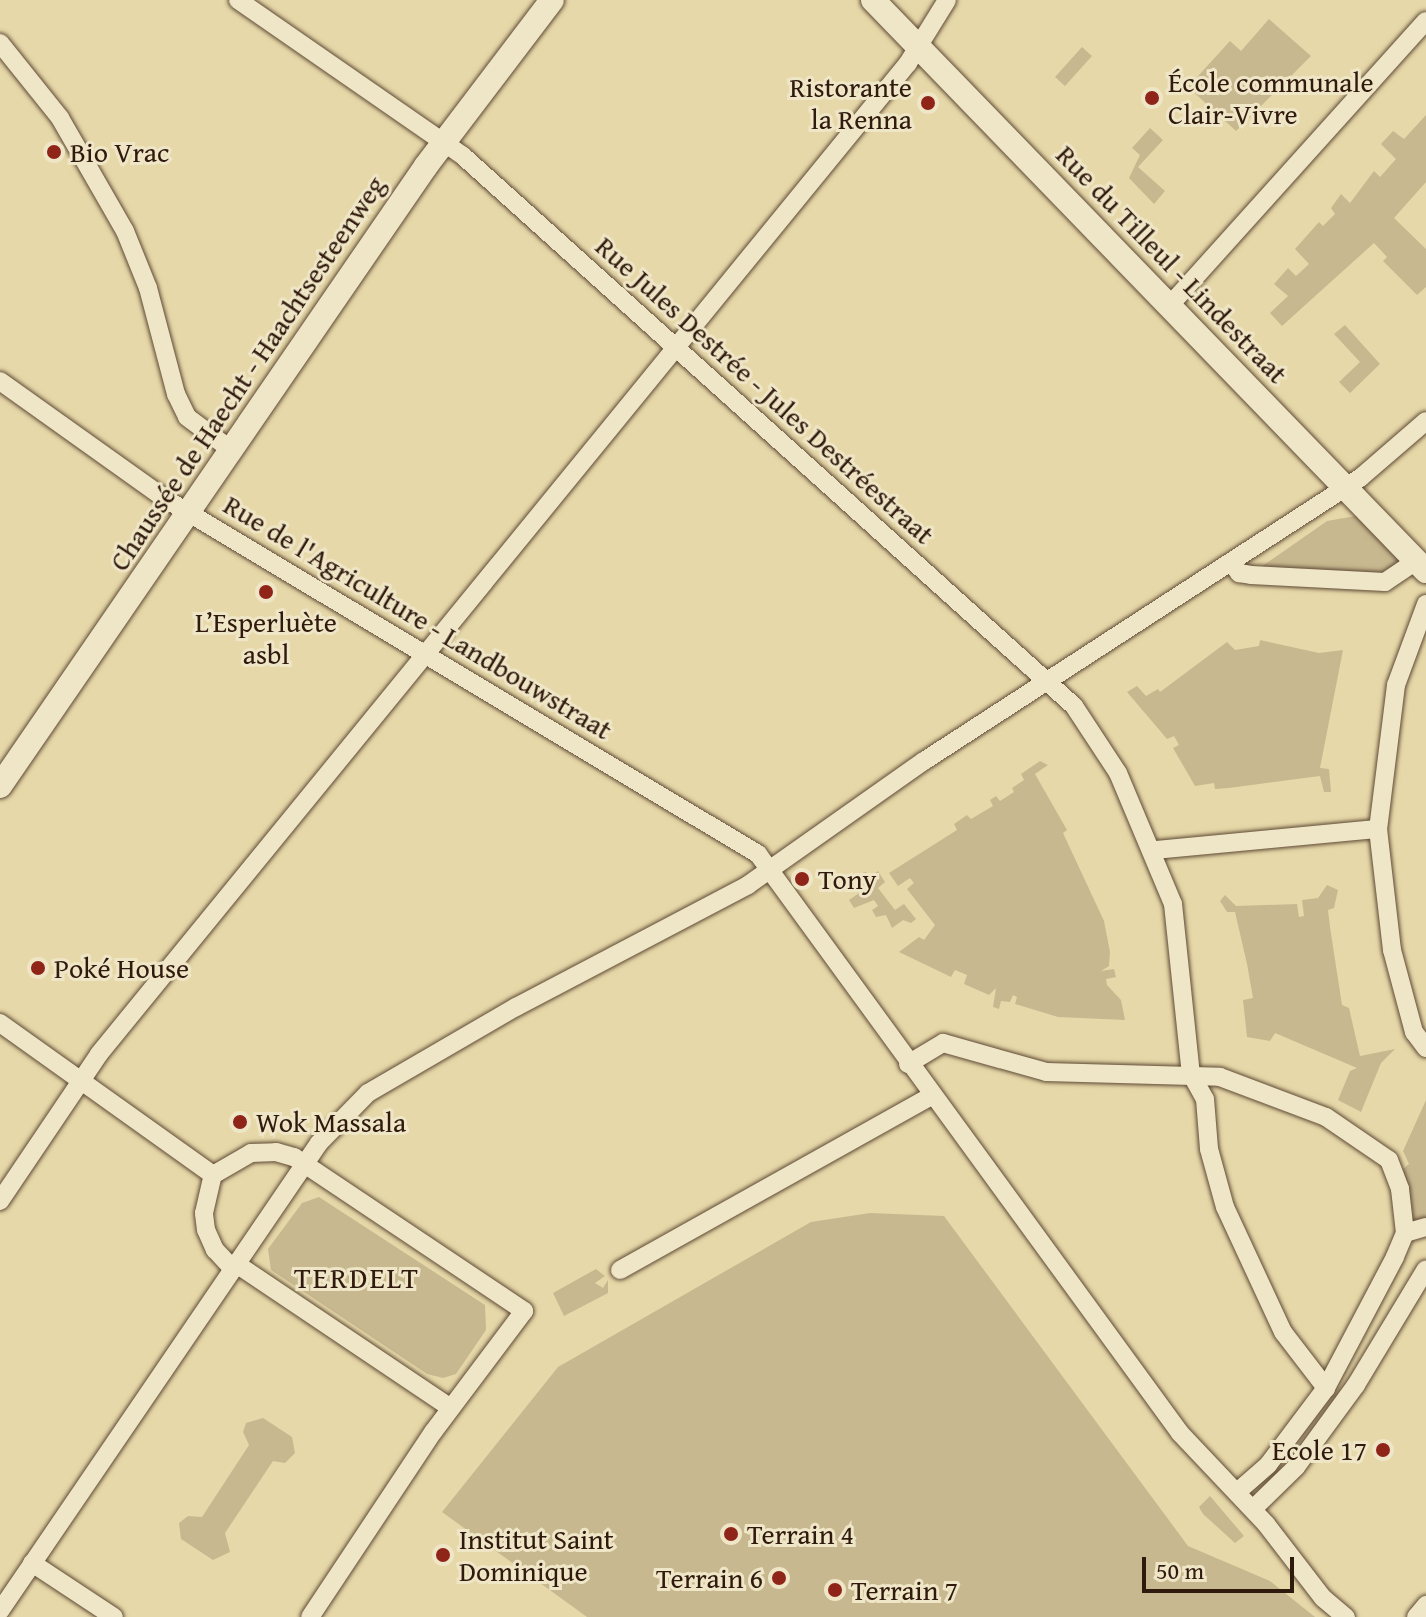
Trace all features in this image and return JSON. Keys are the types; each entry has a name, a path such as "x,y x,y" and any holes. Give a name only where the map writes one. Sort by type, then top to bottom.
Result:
{"street":[{"name":"Rue Jules Destrée - Jules Destréestraat","path":"238,0 444,142 1074,706 1118,773 1155,850 1173,904 1191,1074 1205,1099 1209,1149 1225,1207 1254,1277 1283,1332 1326,1388"},
{"name":"Chaussée de Haecht - Haachtsesteenweg","path":"0,786 444,142 552,0"},
{"name":"Rue du Tilleul - Lindestraat","path":"873,0 1421,566"},
{"path":"0,1201 79,1079 920,48 947,0"},
{"path":"1170,305 1426,21"},
{"path":"0,43 60,118 118,217 148,288 176,394 187,417 230,449"},
{"name":"Rue de l'Agriculture - Landbouwstraat","path":"0,381 187,512 758,854 931,1096 1180,1433 1253,1509 1323,1598 1346,1617"},
{"path":"0,1611 233,1266 338,1119 400,1071 768,869 1346,487 1426,421"},
{"path":"1231,562 1239,573 1251,575 1385,582 1421,566"},
{"path":"1426,604 1396,685 1378,829 1392,950 1414,1032 1426,1048"},
{"path":"1155,850 1378,829"},
{"path":"0,1023 213,1175"},
{"path":"908,1064 943,1043 1046,1072 1191,1074 1280,1096 1326,1117 1389,1160 1400,1189 1405,1233 1326,1388 1268,1465 1237,1492"},
{"path":"620,1270 931,1096"},
{"path":"310,1617 451,1408 524,1311 304,1165 276,1152 251,1153 213,1175 204,1213 206,1230 215,1250 233,1266 451,1408"},
{"path":"1405,1233 1426,1227"},
{"path":"1253,1509 1296,1467 1356,1385 1426,1269"},
{"path":"32,1563 114,1617"},
{"path":"1416,1617 1426,1605"}],"shaded area":[{"path":"1269,19 1311,56 1236,131 1188,87 1230,41 1241,51"},
{"path":"1082,47 1092,56 1065,86 1055,77"},
{"path":"1426,115 1426,182 1394,218 1426,249 1426,287 1417,295 1383,261 1387,257 1374,243 1282,326 1270,313 1288,296 1274,284 1288,268 1296,276 1309,264 1295,249 1319,222 1323,226 1335,214 1331,208 1341,194 1350,203 1374,171 1380,177 1396,159 1381,144 1393,131 1404,139"},
{"path":"1150,128 1163,140 1138,167 1165,191 1154,204 1129,178 1140,155 1132,148"},
{"path":"1345,325 1380,364 1350,393 1339,382 1360,362 1334,334"},
{"path":"1361,515 1403,565 1388,576 1258,569 1327,521"},
{"path":"1260,640 1319,653 1343,650 1320,768 1329,769 1331,792 1324,792 1320,776 1229,788 1215,789 1214,783 1195,786 1173,748 1179,745 1174,736 1167,739 1127,692 1137,686 1146,696 1158,689 1160,692 1227,642 1235,650 1259,646"},
{"path":"1040,761 1048,765 1035,774 1067,830 1063,833 1104,921 1110,952 1109,966 1101,971 1114,969 1116,977 1106,979 1107,985 1121,1000 1125,1020 1058,1017 1015,1004 1017,997 1013,995 1010,1002 1001,1001 999,1009 993,1007 996,988 989,995 964,984 967,975 955,970 951,977 899,952 919,937 924,940 935,925 907,889 914,883 910,878 898,886 889,873 957,830 954,824 967,815 971,819 993,806 990,800 996,796 1000,801 1014,792 1012,788 1024,780 1021,774"},
{"path":"878,871 885,882 878,888 895,910 904,904 916,919 911,923 903,920 892,928 886,915 876,917 872,910 878,906 874,900 854,908 849,900 865,889 855,875 866,872 870,877"},
{"path":"1327,885 1338,890 1334,908 1328,910 1330,927 1342,1005 1349,1008 1360,1056 1395,1049 1381,1063 1361,1112 1338,1100 1350,1071 1357,1068 1275,1033 1270,1041 1247,1037 1243,1000 1253,998 1247,964 1235,912 1227,912 1220,901 1225,895 1236,906 1297,904 1299,917 1304,916 1302,900 1318,898"},
{"path":"1426,1100 1426,1222 1410,1223 1403,1169 1409,1164 1403,1151"},
{"path":"319,1197 485,1305 486,1330 456,1374 443,1378 427,1374 271,1270 268,1249 302,1203"},
{"path":"870,1213 944,1216 1188,1546 1270,1581 1315,1617 587,1617 442,1512 558,1367 811,1222"},
{"path":"596,1269 605,1276 595,1283 603,1288 608,1280 608,1293 564,1316 553,1293"},
{"path":"263,1418 292,1437 295,1453 285,1463 273,1461 225,1533 230,1552 213,1560 181,1539 179,1523 188,1516 202,1517 249,1445 243,1432 246,1423"},
{"path":"1210,1496 1244,1536 1235,1543 1199,1507"}],"place":[{"name":"École communale Clair-Vivre","path":"1152,98"},
{"name":"Ristorante la Renna","path":"928,103"},
{"name":"Bio Vrac","path":"54,152"},
{"name":"L’Esperluète asbl","path":"266,592"},
{"name":"Tony","path":"802,879"},
{"name":"Poké House","path":"38,968"},
{"name":"Wok Massala","path":"240,1122"},
{"name":"Ecole 17","path":"1383,1450"},
{"name":"Terrain 4","path":"731,1534"},
{"name":"Institut Saint Dominique","path":"443,1555"},
{"name":"Terrain 6","path":"779,1578"},
{"name":"Terrain 7","path":"835,1590"}],"district":[{"name":"TERDELT","path":"357,1277"}]}
